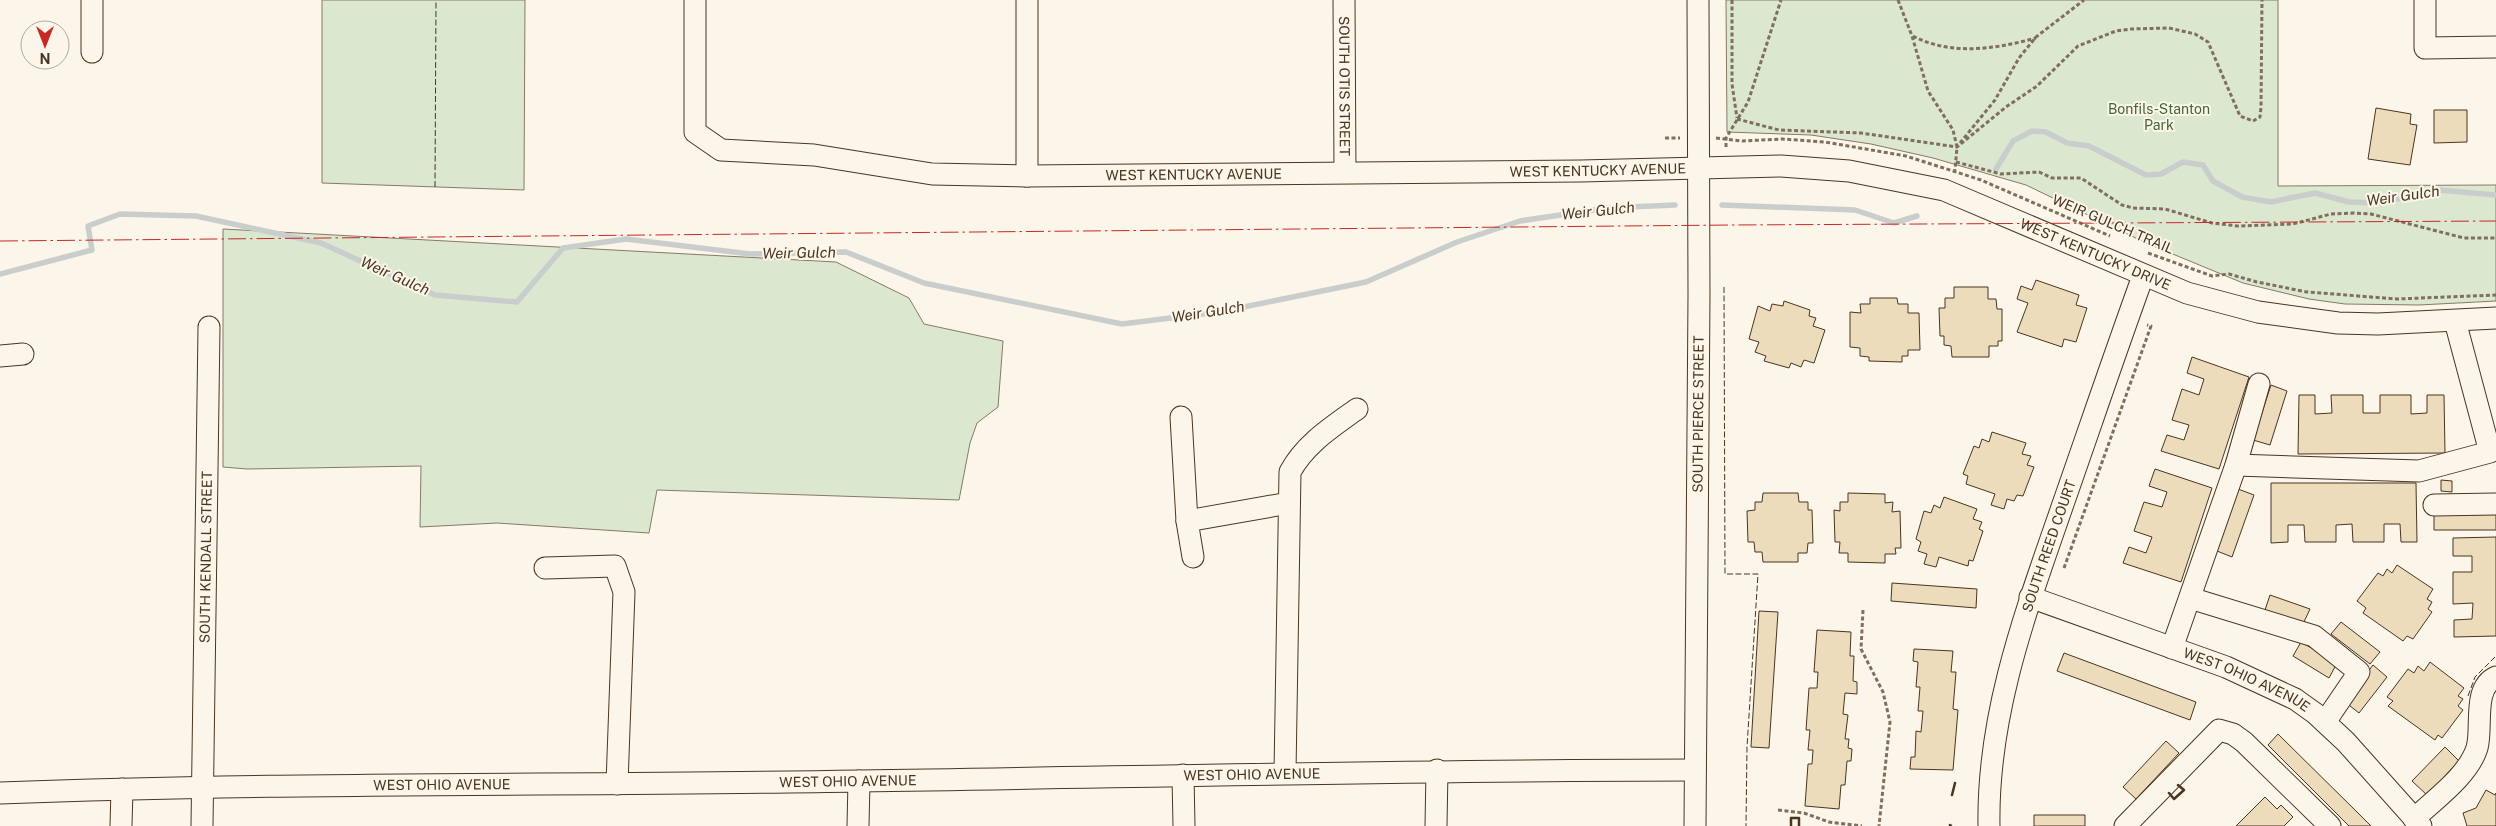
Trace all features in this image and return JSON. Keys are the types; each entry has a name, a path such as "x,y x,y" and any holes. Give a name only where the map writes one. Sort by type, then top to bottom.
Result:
{"street":[{"path":"92,0 92,52"},
{"name":"WEST KENTUCKY AVENUE","path":"695,0 695,132 721,150 814,155 932,174 1027,176 1581,171 1698,167"},
{"path":"1027,0 1027,176"},
{"name":"SOUTH OTIS STREET","path":"1344,0 1345,172"},
{"name":"SOUTH PIERCE STREET","path":"1695,826 1698,0"},
{"path":"2425,0 2425,48 2496,47"},
{"name":"WEST KENTUCKY DRIVE","path":"1698,167 1819,168 1868,174 1922,184 1976,202 2143,276 2210,300 2258,312 2313,321 2378,324 2496,318"},
{"name":"SOUTH REED COURT","path":"1989,826 1991,776 2000,705 2008,670 2030,597 2143,276"},
{"path":"2236,465 2419,471 2493,452 2455,321"},
{"name":"SOUTH KENDALL STREET","path":"202,826 209,327"},
{"path":"0,356 23,354"},
{"path":"2172,648 2236,465 2260,384"},
{"path":"1285,773 1290,472 1296,460 1320,435 1357,409"},
{"path":"1181,417 1186,522 1192,557"},
{"path":"1186,522 1289,503"},
{"path":"2434,505 2496,504"},
{"path":"545,568 615,566 624,592 617,784"},
{"name":"WEST OHIO AVENUE","path":"2030,597 2276,688 2307,707 2325,722 2363,760 2417,822"},
{"path":"2190,598 2314,636 2359,672 2325,722"},
{"path":"2417,822 2472,760 2479,739 2483,691 2488,682 2496,677"},
{"path":"2125,826 2219,730 2233,734 2244,742 2330,826"},
{"path":"1436,826 1437,770"},
{"name":"WEST OHIO AVENUE","path":"0,793 122,788 859,781 1437,770 1695,770"},
{"path":"1183,775 1184,826"},
{"path":"858,826 859,781"},
{"path":"121,826 122,788"}],"path":[{"path":"1732,0 1732,84 1737,119"},
{"path":"1737,119 1748,102 1781,0"},
{"path":"1898,0 1912,36 1928,91 1953,130 1957,147 1955,170"},
{"path":"1957,147 1970,128 1995,100 2019,58 2036,38 2084,0"},
{"path":"1737,119 1779,130 1861,133 1957,147 2006,107 2037,86 2078,46 2116,31 2169,28 2195,34 2208,42 2213,49 2217,66 2240,116 2254,121 2260,116 2262,107 2262,0"},
{"path":"1912,36 1937,46 1968,49 2005,46 2036,38"},
{"name":"WEIR GULCH TRAIL","path":"1737,119 1726,138 1742,141 1791,140 1860,147 1906,156 1955,170 2114,238"},
{"path":"1956,162 2001,174 2038,172 2052,178 2081,178 2122,205 2133,208 2165,209 2212,223 2260,226 2293,224 2331,214 2354,213 2371,214 2464,238 2496,238"},
{"name":"WEIR GULCH TRAIL","path":"2140,249 2212,276 2229,274 2307,292 2397,299 2496,295"},
{"path":"2061,578 2151,326"},
{"path":"1862,610 1861,649 1883,692 1890,722 1879,826"},
{"path":"1778,810 1804,813 1828,822 1862,826"}],"green space":[{"path":"322,0 525,0 524,190 322,183"},
{"name":"Bonfils-Stanton Park","path":"1726,0 2278,0 2278,186 2496,185 2496,301 2419,305 2345,304 2309,299 2243,283 2146,243 2026,185 1933,158 1871,144 1811,135 1727,132"},
{"path":"223,229 836,262 909,298 924,324 1003,341 998,407 977,423 970,443 959,500 657,490 649,533 497,523 420,527 421,466 247,469 223,467"}],"building":[{"path":"2376,108 2411,114 2410,124 2417,125 2410,165 2368,159"},
{"path":"2434,110 2467,110 2467,142 2434,143"},
{"path":"2036,280 2079,295 2076,305 2087,308 2076,342 2064,339 2062,347 2017,332 2028,303 2017,299 2021,286 2032,290"},
{"path":"1954,287 1988,287 1988,299 1996,299 1997,309 2002,309 2002,341 1998,341 1998,346 1989,346 1989,357 1952,357 1951,346 1944,345 1944,336 1940,336 1939,308 1945,308 1945,298 1954,298"},
{"path":"1870,298 1897,298 1898,304 1908,304 1908,313 1919,313 1920,350 1908,350 1908,356 1902,356 1902,362 1869,361 1869,357 1860,356 1860,348 1850,347 1850,312 1861,313 1860,304 1870,304"},
{"path":"1784,301 1810,310 1809,316 1816,318 1813,326 1825,330 1814,363 1804,360 1801,367 1791,363 1789,368 1764,361 1766,356 1755,352 1759,342 1749,339 1758,306 1770,311 1772,304 1783,306"},
{"path":"2192,357 2249,377 2219,469 2161,451 2167,435 2184,440 2189,425 2172,420 2182,389 2199,395 2204,379 2187,373"},
{"path":"2271,385 2287,391 2270,445 2253,440"},
{"path":"2299,395 2315,395 2315,414 2332,413 2331,395 2363,395 2363,413 2380,413 2380,395 2411,395 2411,414 2427,413 2427,395 2444,395 2445,453 2298,454"},
{"path":"1992,432 2026,443 2022,454 2031,456 2027,465 2034,467 2023,496 2017,495 2014,501 2007,499 2004,509 1991,505 1995,494 1966,484 1968,476 1963,474 1974,446 1979,448 1982,439 1989,442"},
{"path":"2155,469 2212,488 2181,582 2123,563 2129,547 2146,553 2152,537 2134,531 2144,502 2162,507 2167,492 2149,486"},
{"path":"2441,480 2452,481 2452,492 2441,491"},
{"path":"2271,483 2416,483 2417,542 2401,542 2400,524 2384,524 2384,542 2353,542 2352,524 2336,525 2336,542 2305,542 2304,525 2288,525 2288,542 2271,543"},
{"path":"2238,489 2254,495 2232,557 2217,551"},
{"path":"1763,493 1798,493 1799,502 1808,502 1808,510 1812,510 1813,543 1808,543 1807,553 1798,553 1798,562 1763,562 1762,552 1755,552 1754,542 1748,542 1747,511 1755,510 1755,502 1762,502"},
{"path":"1848,493 1885,494 1885,503 1893,502 1892,512 1900,511 1901,548 1895,548 1896,554 1885,554 1885,563 1848,562 1848,553 1839,553 1840,542 1835,542 1834,510 1840,511 1840,502 1848,502"},
{"path":"1944,497 1977,509 1973,519 1982,522 1979,529 1983,531 1973,561 1969,560 1968,566 1939,557 1936,567 1924,564 1927,554 1918,551 1921,542 1916,539 1924,511 1931,513 1934,505 1940,508"},
{"path":"2434,513 2496,513 2496,530 2434,530"},
{"path":"2496,537 2496,636 2454,637 2454,620 2472,619 2473,603 2453,604 2453,572 2472,572 2472,556 2453,556 2453,538"},
{"path":"2397,565 2433,589 2427,599 2432,602 2428,609 2432,612 2413,639 2407,636 2403,641 2363,613 2366,608 2357,601 2378,573 2383,576 2387,569 2392,573"},
{"path":"1892,583 1977,589 1976,608 1891,601"},
{"path":"2270,595 2310,609 2303,624 2265,610"},
{"path":"1759,611 1778,612 1769,748 1751,747"},
{"path":"2341,622 2380,652 2370,664 2331,634"},
{"path":"1817,630 1851,632 1850,656 1854,656 1853,681 1857,682 1857,694 1845,693 1843,714 1848,715 1845,739 1849,739 1848,748 1852,749 1851,761 1847,761 1845,785 1841,785 1839,809 1805,806 1808,764 1812,764 1813,750 1808,750 1810,730 1806,730 1809,688 1817,688 1818,672 1814,672"},
{"path":"2301,642 2337,663 2329,678 2293,656"},
{"path":"1914,649 1953,651 1951,672 1956,672 1953,709 1958,710 1953,770 1910,769 1911,757 1915,757 1916,731 1921,732 1923,711 1918,711 1920,687 1916,687 1918,662 1913,661"},
{"path":"2064,653 2196,702 2190,720 2057,671"},
{"path":"2430,662 2464,688 2458,696 2463,699 2458,706 2463,710 2442,738 2438,735 2435,740 2388,706 2393,701 2387,697 2408,669 2414,673 2418,666 2424,671"},
{"path":"2373,665 2387,677 2359,713 2345,702"},
{"path":"2278,734 2371,826 2349,826 2268,745"},
{"path":"2166,741 2179,753 2136,799 2123,787"},
{"path":"2445,747 2459,761 2427,795 2412,781"},
{"path":"2486,790 2495,795 2496,793 2496,826 2467,826 2463,813 2476,808"},
{"path":"2265,797 2277,809 2281,805 2293,817 2284,826 2236,826"},
{"path":"2034,815 2085,815 2085,826 2034,826"}],"waterway":[{"name":"Weir Gulch","path":"1996,169 2013,141 2032,131 2046,132 2067,143 2089,146 2146,175 2161,174 2183,162 2203,165 2213,181 2242,197 2271,202 2315,193 2349,202 2378,203 2439,190 2496,195"},
{"name":"Weir Gulch","path":"0,274 92,250 88,226 120,214 196,216 321,243 435,295 517,302 563,248 626,239 750,254 846,252 924,283 1122,324 1219,312 1366,282 1457,242 1520,221 1607,208 1675,205"},
{"name":"Weir Gulch","path":"1722,205 1855,210 1894,223 1917,216"}],"fence":[{"path":"435,187 436,0"},
{"path":"1724,287 1725,574 1758,574 1747,747 1746,826"},
{"path":"2468,696 2475,677 2496,656"}],"wall":[{"path":"1952,795 1955,783"},
{"path":"2169,793 2174,799 2184,790 2178,785"},
{"path":"1791,826 1791,818 1799,818 1799,826"}],"power":[{"path":"0,241 1732,225 2496,221"}]}
